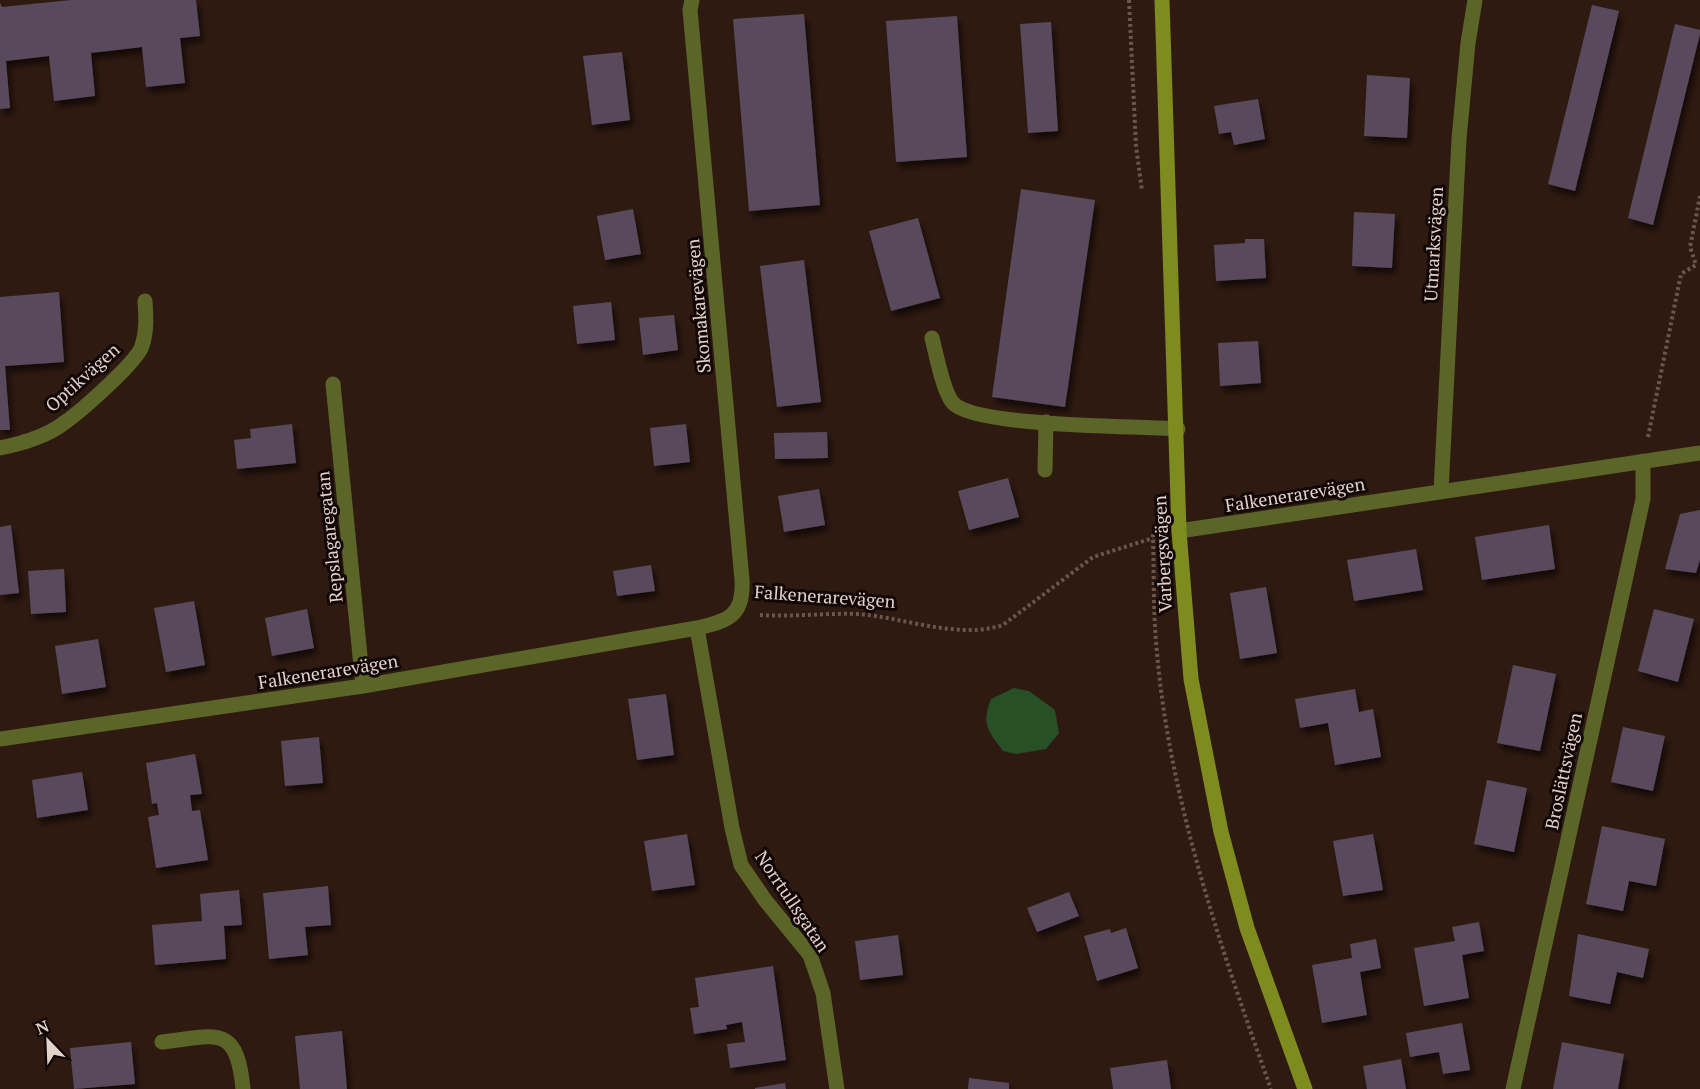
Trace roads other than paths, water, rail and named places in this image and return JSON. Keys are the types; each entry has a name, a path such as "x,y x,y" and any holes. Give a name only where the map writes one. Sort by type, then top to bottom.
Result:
{"main road":[{"name":"Varbergsvägen","path":"1162,0 1178,429 1179,531 1191,679 1221,832 1247,928 1305,1089"}],"street":[{"name":"Skomakarevägen","path":"692,0 690,10 742,580 743,595 739,609"},
{"name":"Utmarksvägen","path":"1440,491 1459,140 1468,43 1476,0"},
{"name":"Optikvägen","path":"0,447 16,444 63,424 127,366 142,349 147,327 145,301"},
{"path":"932,338 951,401 961,410 978,416 1046,422 1178,429"},
{"name":"Repslagaregatan","path":"333,384 363,686"},
{"path":"1045,470 1046,422"},
{"name":"Falkenerarevägen","path":"1179,531 1700,453"},
{"name":"Broslättsvägen","path":"1513,1089 1643,499 1643,461"},
{"name":"Falkenerarevägen","path":"0,739 363,686 697,628 728,618 739,609"},
{"name":"Norrtullsgatan","path":"697,628 732,828 741,865 765,900 810,955 823,993 837,1089"},
{"path":"162,1042 212,1037 226,1040 239,1057 243,1089"}]}
